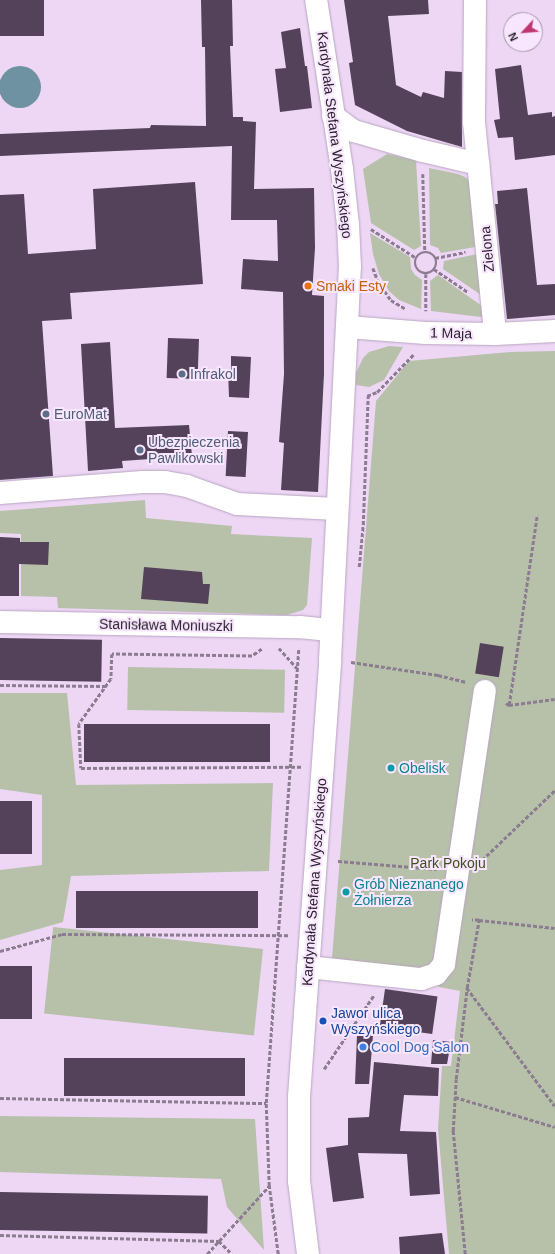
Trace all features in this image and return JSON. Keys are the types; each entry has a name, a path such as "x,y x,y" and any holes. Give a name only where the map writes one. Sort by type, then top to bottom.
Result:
{"street":[{"name":"Kardynała Stefana Wyszyńskiego","path":"308,1254 299,1173 299,1097 331,630 350,267 348,225 342,169 316,0"},
{"name":"Zielona","path":"475,0 474,122 480,164 495,334"},
{"path":"333,116 354,131 423,152 480,164"},
{"name":"1 Maja","path":"347,327 426,333 495,334 555,331"},
{"path":"0,493 166,482 187,486 237,504 337,509"},
{"name":"Stanisława Moniuszki","path":"0,622 300,627 331,630"},
{"path":"308,967 421,979 436,974 444,964 452,919 456,878 485,691"}],"path":[{"path":"423,152 425,252"},
{"path":"366,226 415,257"},
{"path":"435,258 487,248"},
{"path":"419,253 432,253 436,264 431,273 420,272 416,266 415,257 419,253"},
{"path":"372,264 378,281 391,300 408,310"},
{"path":"434,269 492,308"},
{"path":"420,313 426,314"},
{"path":"368,396 377,392 408,358 415,353"},
{"path":"510,705 537,515"},
{"path":"278,1254 269,1186 266,1103 300,627"},
{"path":"267,644 252,656 112,654 111,679 79,724 81,768 322,768"},
{"path":"277,646 298,668"},
{"path":"348,661 461,680 510,705 555,699"},
{"path":"0,685 106,686"},
{"path":"333,861 456,878 555,790"},
{"path":"452,919 479,920 555,928"},
{"path":"465,1254 453,1131 455,1097 467,988 479,920"},
{"path":"0,951 62,934 273,934"},
{"path":"322,1073 388,975"},
{"path":"467,988 555,1106"},
{"path":"455,1097 555,1127"},
{"path":"0,1098 266,1103"},
{"path":"207,1254 269,1186"},
{"path":"0,1235 220,1241 232,1254"}],"green space":[{"path":"387,154 416,160 421,246 414,250 371,223 363,169"},
{"path":"429,168 458,174 465,177 472,183 481,246 441,253 438,248 430,245"},
{"path":"370,233 410,257 411,269 415,275 422,280 421,309 399,300 389,291 379,274 373,254"},
{"path":"482,253 487,299 443,269 444,261"},
{"path":"438,275 482,306 484,314 481,317 431,311 430,281"},
{"path":"389,346 403,347 384,380 369,387 356,385 356,373 363,358 369,352"},
{"name":"Park Pokoju","path":"555,351 555,1254 449,1254 438,1129 442,1066 451,1066 460,991 439,987 421,969 332,958 376,401 409,361 510,352"},
{"path":"145,500 146,518 232,526 231,534 312,538 307,605 303,610 287,615 58,608 57,597 21,596 21,534 0,533 0,511"},
{"path":"128,667 285,670 284,713 127,710"},
{"path":"0,693 67,693 76,785 273,783 269,871 71,876 63,922 0,940 0,870 42,865 42,795 0,789"},
{"path":"53,927 263,949 254,1036 44,1013"},
{"path":"0,1116 255,1119 264,1250 227,1207 221,1179 0,1172"}],"water":[{"path":"16,66 24,66 32,69 38,75 41,87 38,99 32,105 24,108 16,108 8,105 2,99 -1,91 -1,83 2,75 8,69"}],"building":[{"path":"0,0 44,0 44,36 0,36"},
{"path":"201,0 232,0 233,46 230,46 233,117 243,117 243,121 256,122 254,189 314,188 315,248 312,295 324,296 324,374 318,492 281,490 284,443 279,442 284,374 283,292 241,289 243,259 278,261 277,220 231,220 232,146 0,156 0,134 150,128 151,125 206,126 205,47 202,47"},
{"path":"344,0 428,0 429,14 388,16 396,85 421,97 423,92 444,98 445,71 462,72 462,147 407,131 355,105 349,63 353,62"},
{"path":"300,28 305,66 307,66 312,108 280,112 275,69 286,68 281,32"},
{"path":"521,65 528,115 552,112 552,117 555,116 555,155 515,160 513,137 498,138 494,120 500,119 495,69"},
{"path":"195,182 203,284 70,293 72,319 42,321 53,476 0,480 0,195 24,194 28,254 96,249 93,189"},
{"path":"527,188 537,285 555,284 555,315 507,319 495,204 498,204 497,191"},
{"path":"168,338 199,339 198,379 167,378"},
{"path":"110,342 115,428 189,425 192,456 122,461 123,468 88,471 81,344"},
{"path":"231,356 251,357 249,398 229,397 228,370 231,370"},
{"path":"228,431 248,432 246,477 226,476"},
{"path":"0,537 20,538 20,542 49,542 48,565 19,564 19,596 0,596"},
{"path":"144,567 202,572 203,584 210,584 208,604 141,599"},
{"path":"0,638 102,640 101,682 0,680"},
{"path":"480,643 504,647 499,677 475,674"},
{"path":"84,724 270,724 270,762 84,762"},
{"path":"0,801 32,801 32,854 0,854"},
{"path":"76,891 258,891 258,928 76,928"},
{"path":"0,966 32,966 32,1019 0,1019"},
{"path":"385,989 437,996 432,1034 380,1027"},
{"path":"357,1035 373,1035 369,1084 355,1084"},
{"path":"433,1040 451,1042 447,1064 431,1064"},
{"path":"64,1058 245,1058 245,1096 64,1096"},
{"path":"374,1062 439,1068 438,1096 404,1095 400,1131 436,1132 440,1194 410,1196 407,1154 358,1153 364,1198 333,1202 326,1148 348,1145 348,1118 369,1117"},
{"path":"0,1192 208,1196 207,1234 0,1230"},
{"path":"442,1233 445,1254 400,1254 399,1237"}],"place":[{"name":"Smaki Esty","path":"308,286"},
{"name":"Infrakol","path":"182,374"},
{"name":"EuroMat","path":"46,414"},
{"name":"Ubezpieczenia Pawlikowski","path":"140,450"},
{"name":"Obelisk","path":"391,768"},
{"name":"Grób Nieznanego Żołnierza","path":"346,892"},
{"name":"Jawor ulica Wyszyńskiego","path":"323,1021"},
{"name":"Cool Dog Salon","path":"363,1047"}]}
